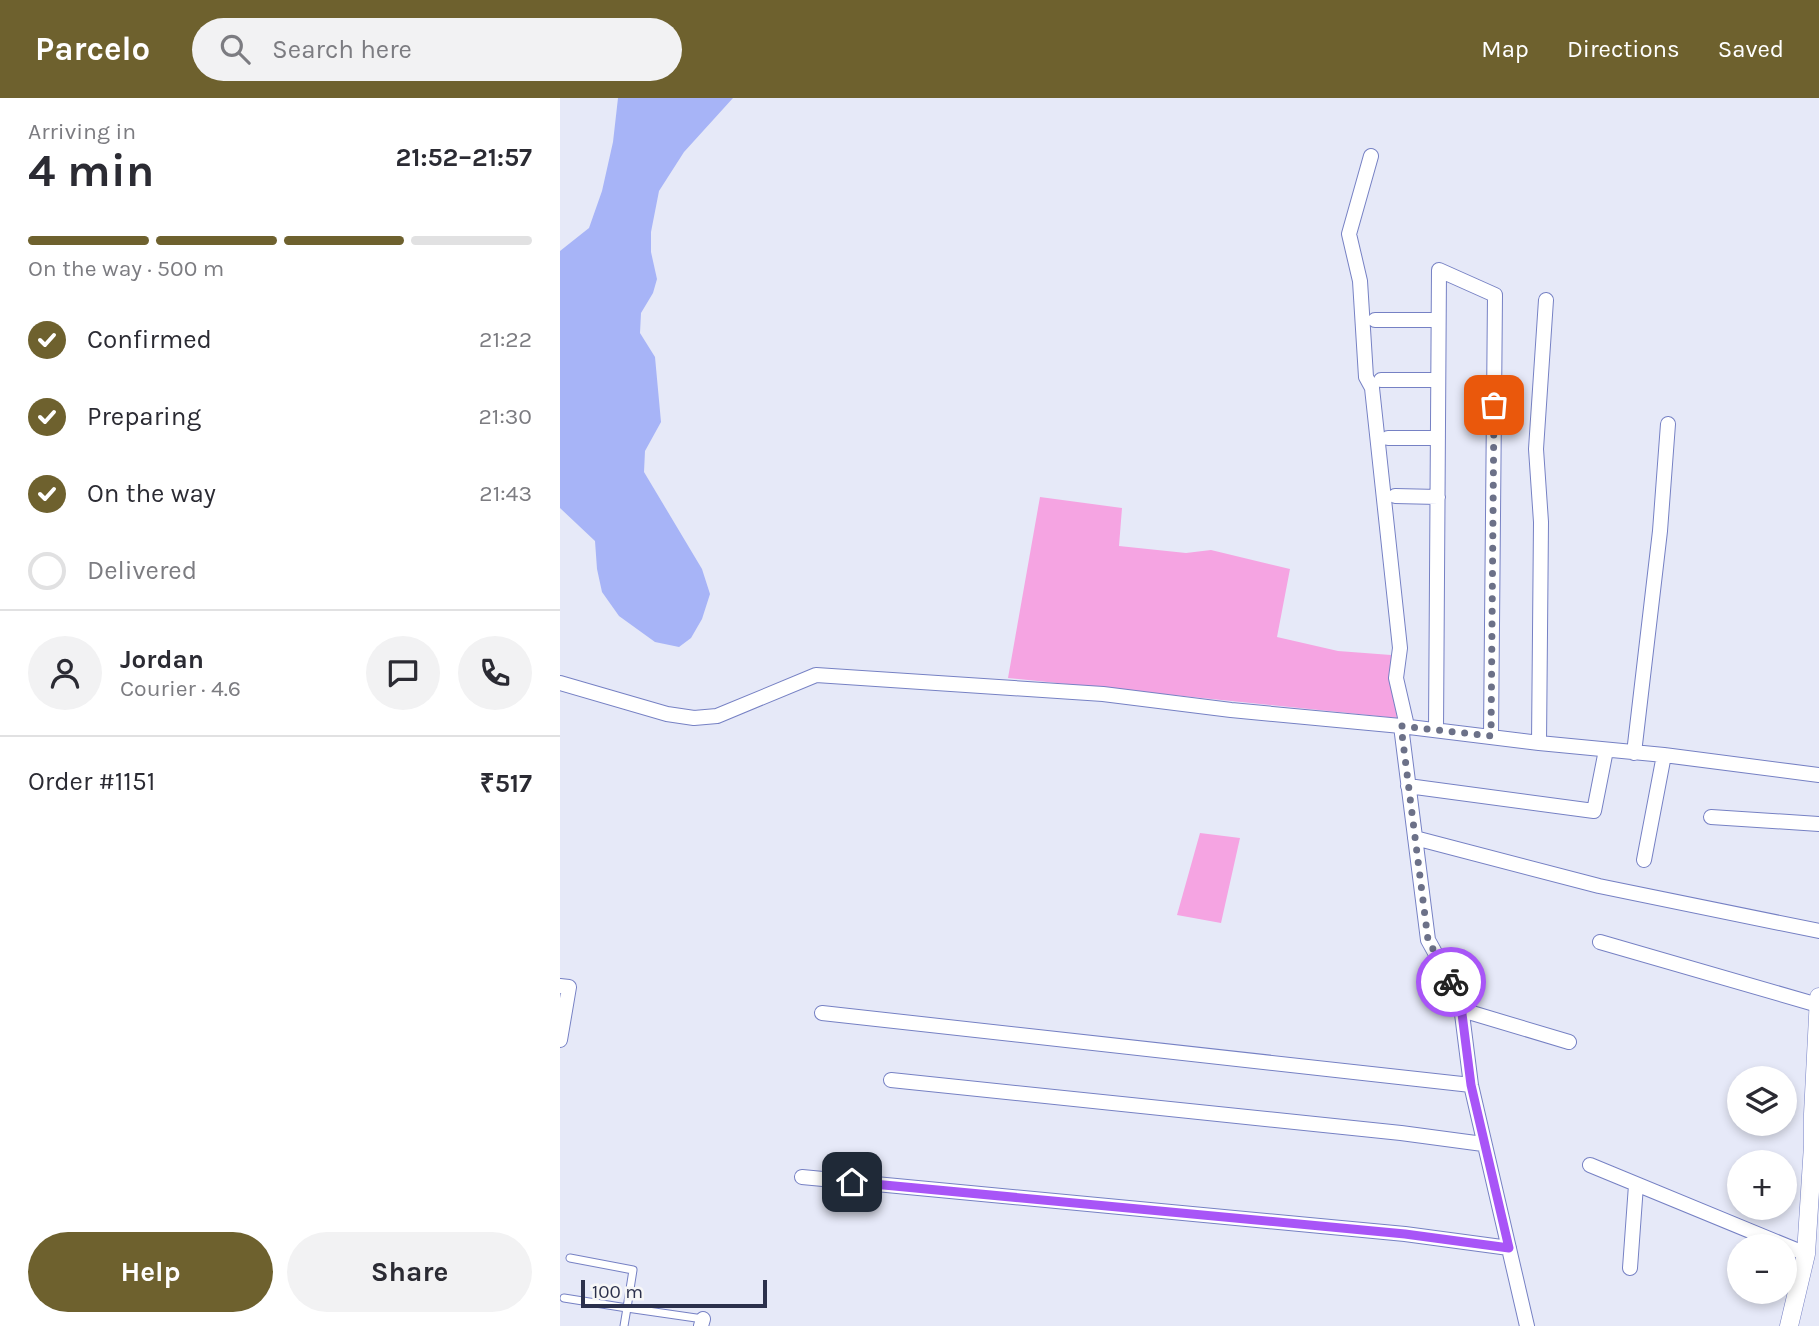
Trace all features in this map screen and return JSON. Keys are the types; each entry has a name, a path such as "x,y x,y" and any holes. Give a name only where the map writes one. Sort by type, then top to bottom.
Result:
{"street":[{"path":"1371,156 1349,233 1360,281 1366,377 1372,388 1385,495 1400,648 1396,678 1404,726 1408,786 1428,940 1460,998 1471,1085 1483,1144 1528,1326"},
{"path":"1436,730 1438,270 1495,295 1491,736"},
{"path":"1539,743 1541,522 1536,449 1546,300"},
{"path":"1375,320 1438,320"},
{"path":"1381,380 1438,380"},
{"path":"1634,753 1660,531 1668,424"},
{"path":"1388,438 1438,438"},
{"path":"1395,496 1438,497"},
{"path":"560,683 667,714 694,718 718,716 817,675 1104,694 1231,710 1664,755 1819,775"},
{"path":"1408,786 1594,811 1605,750"},
{"path":"1644,860 1664,755"},
{"path":"1711,817 1819,824"},
{"path":"1415,838 1600,886 1819,931"},
{"path":"1600,942 1818,1005"},
{"path":"560,986 569,987 560,1040"},
{"path":"1789,1326 1806,1254 1816,1146 1813,1115 1819,997"},
{"path":"1462,1010 1569,1042"},
{"path":"822,1013 1471,1085"},
{"path":"891,1080 1401,1133 1483,1144"},
{"path":"1590,1165 1806,1254"},
{"path":"802,1177 1405,1234 1509,1248"},
{"path":"1630,1268 1636,1185"}],"lane":[{"path":"570,1258 633,1270 624,1326"},
{"path":"565,1298 702,1322"}],"shaded area":[{"path":"1040,497 1122,508 1119,546 1186,553 1211,550 1290,569 1277,637 1338,651 1391,655 1391,684 1397,718 1008,678"},
{"path":"1200,833 1240,838 1221,923 1177,915"}],"water":[{"path":"618,98 733,98 684,152 659,191 651,232 651,252 657,279 653,293 641,313 640,333 655,357 661,422 645,451 644,472 702,569 710,594 702,619 691,638 679,647 655,642 619,616 602,592 595,541 560,508 560,251 589,228 602,191 613,142"}],"way so far":[{"path":"1451,982 1428,940 1401,726 1491,736 1494,405"}],"route":[{"path":"852,1182 1405,1234 1509,1248 1471,1085 1460,998 1451,982"}]}
